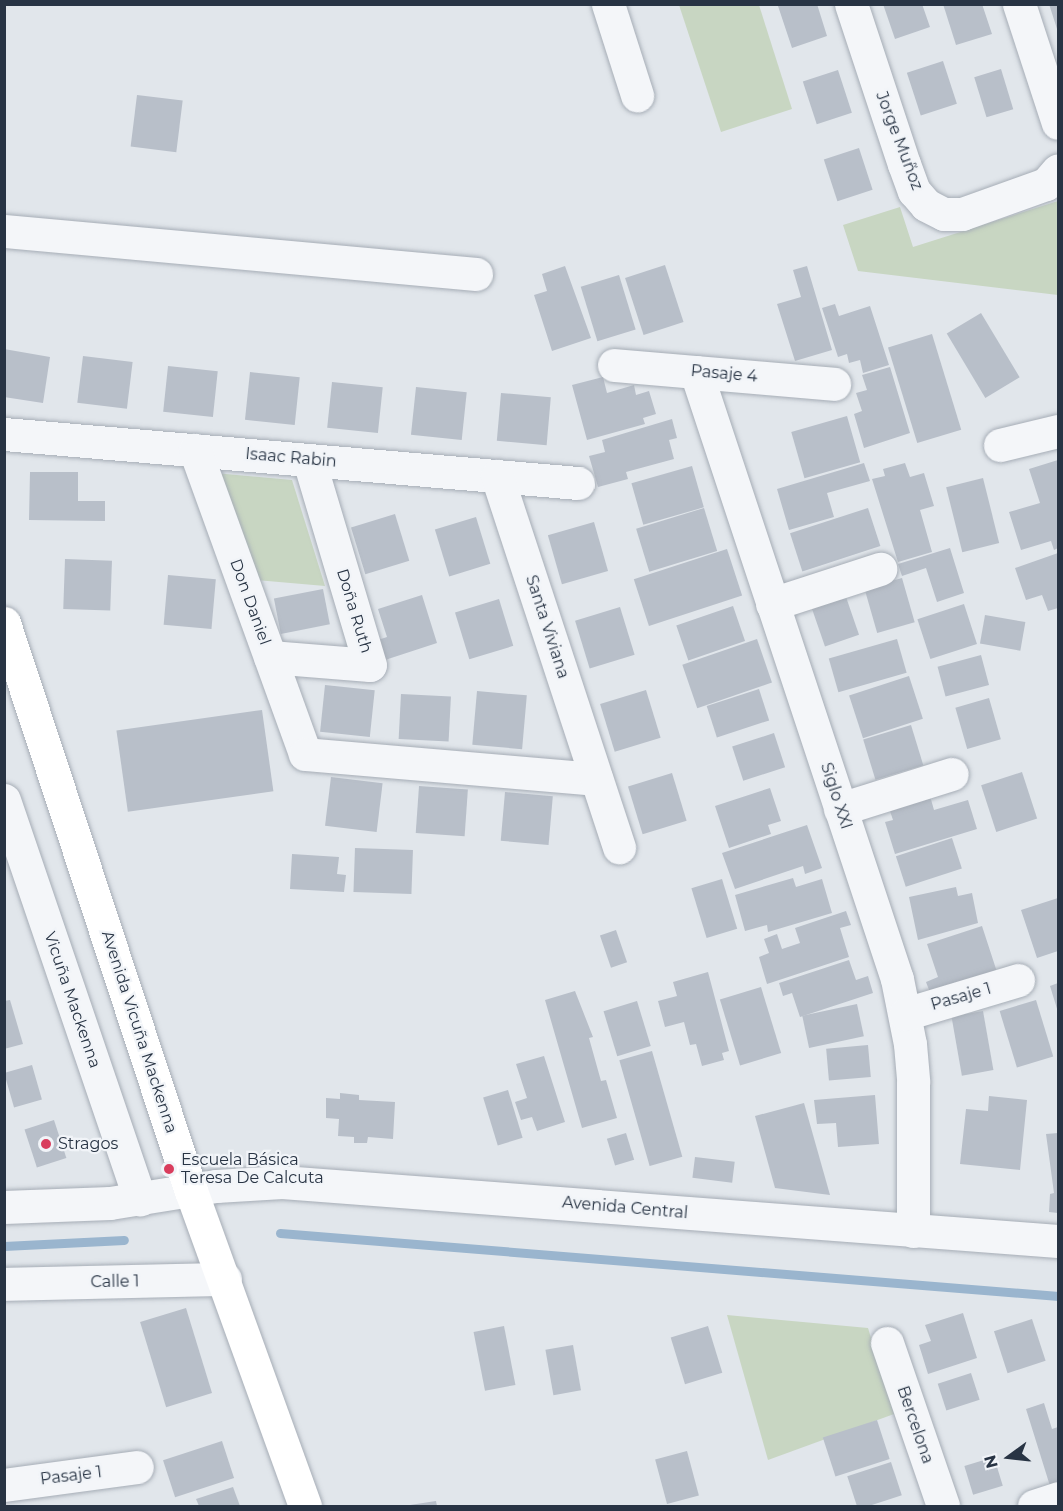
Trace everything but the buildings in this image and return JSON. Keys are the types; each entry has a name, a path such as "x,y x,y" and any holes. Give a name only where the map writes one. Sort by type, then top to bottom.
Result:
{"main road":[{"name":"Avenida Vicuña Mackenna","path":"4,623 191,1191 225,1279 305,1506"}],"street":[{"path":"608,4 637,95"},
{"name":"Jorge Muñoz","path":"851,4 904,164 915,191 926,205 944,214 962,214 1046,184 1059,170"},
{"path":"1019,4 1059,123"},
{"path":"4,231 476,274"},
{"name":"Pasaje 4","path":"614,365 834,384"},
{"name":"Siglo XXI","path":"696,372 905,1014 913,1082 914,1231"},
{"path":"1000,445 1059,431"},
{"name":"Isaac Rabin","path":"4,434 578,483"},
{"name":"Don Daniel","path":"195,450 305,754 596,778"},
{"name":"Doña Ruth","path":"270,657 370,665 309,460"},
{"name":"Santa Viviana","path":"497,476 618,847"},
{"path":"772,604 880,569"},
{"path":"840,809 952,774"},
{"name":"Vicuña Mackenna","path":"4,800 140,1199"},
{"name":"Pasaje 1","path":"905,1014 1018,980"},
{"name":"Avenida Central","path":"4,1207 62,1207 140,1199 236,1184 329,1184 1059,1241"},
{"name":"Calle 1","path":"4,1284 225,1279"},
{"name":"Bercelona","path":"887,1343 943,1506"},
{"name":"Pasaje 1","path":"4,1485 137,1467"},
{"path":"1034,1506 1059,1498"}],"green space":[{"path":"679,5 759,5 792,109 721,132"},
{"path":"1058,201 1058,295 858,271 843,225 900,207 913,247"},
{"path":"215,473 292,480 325,586 256,580"},
{"path":"727,1315 868,1328 894,1414 768,1460"}],"waterway":[{"path":"280,1233 1058,1296"},
{"path":"4,1246 124,1240"}],"place":[{"name":"Stragos","path":"46,1144"},
{"name":"Escuela Básica Teresa De Calcuta","path":"169,1169"}]}
